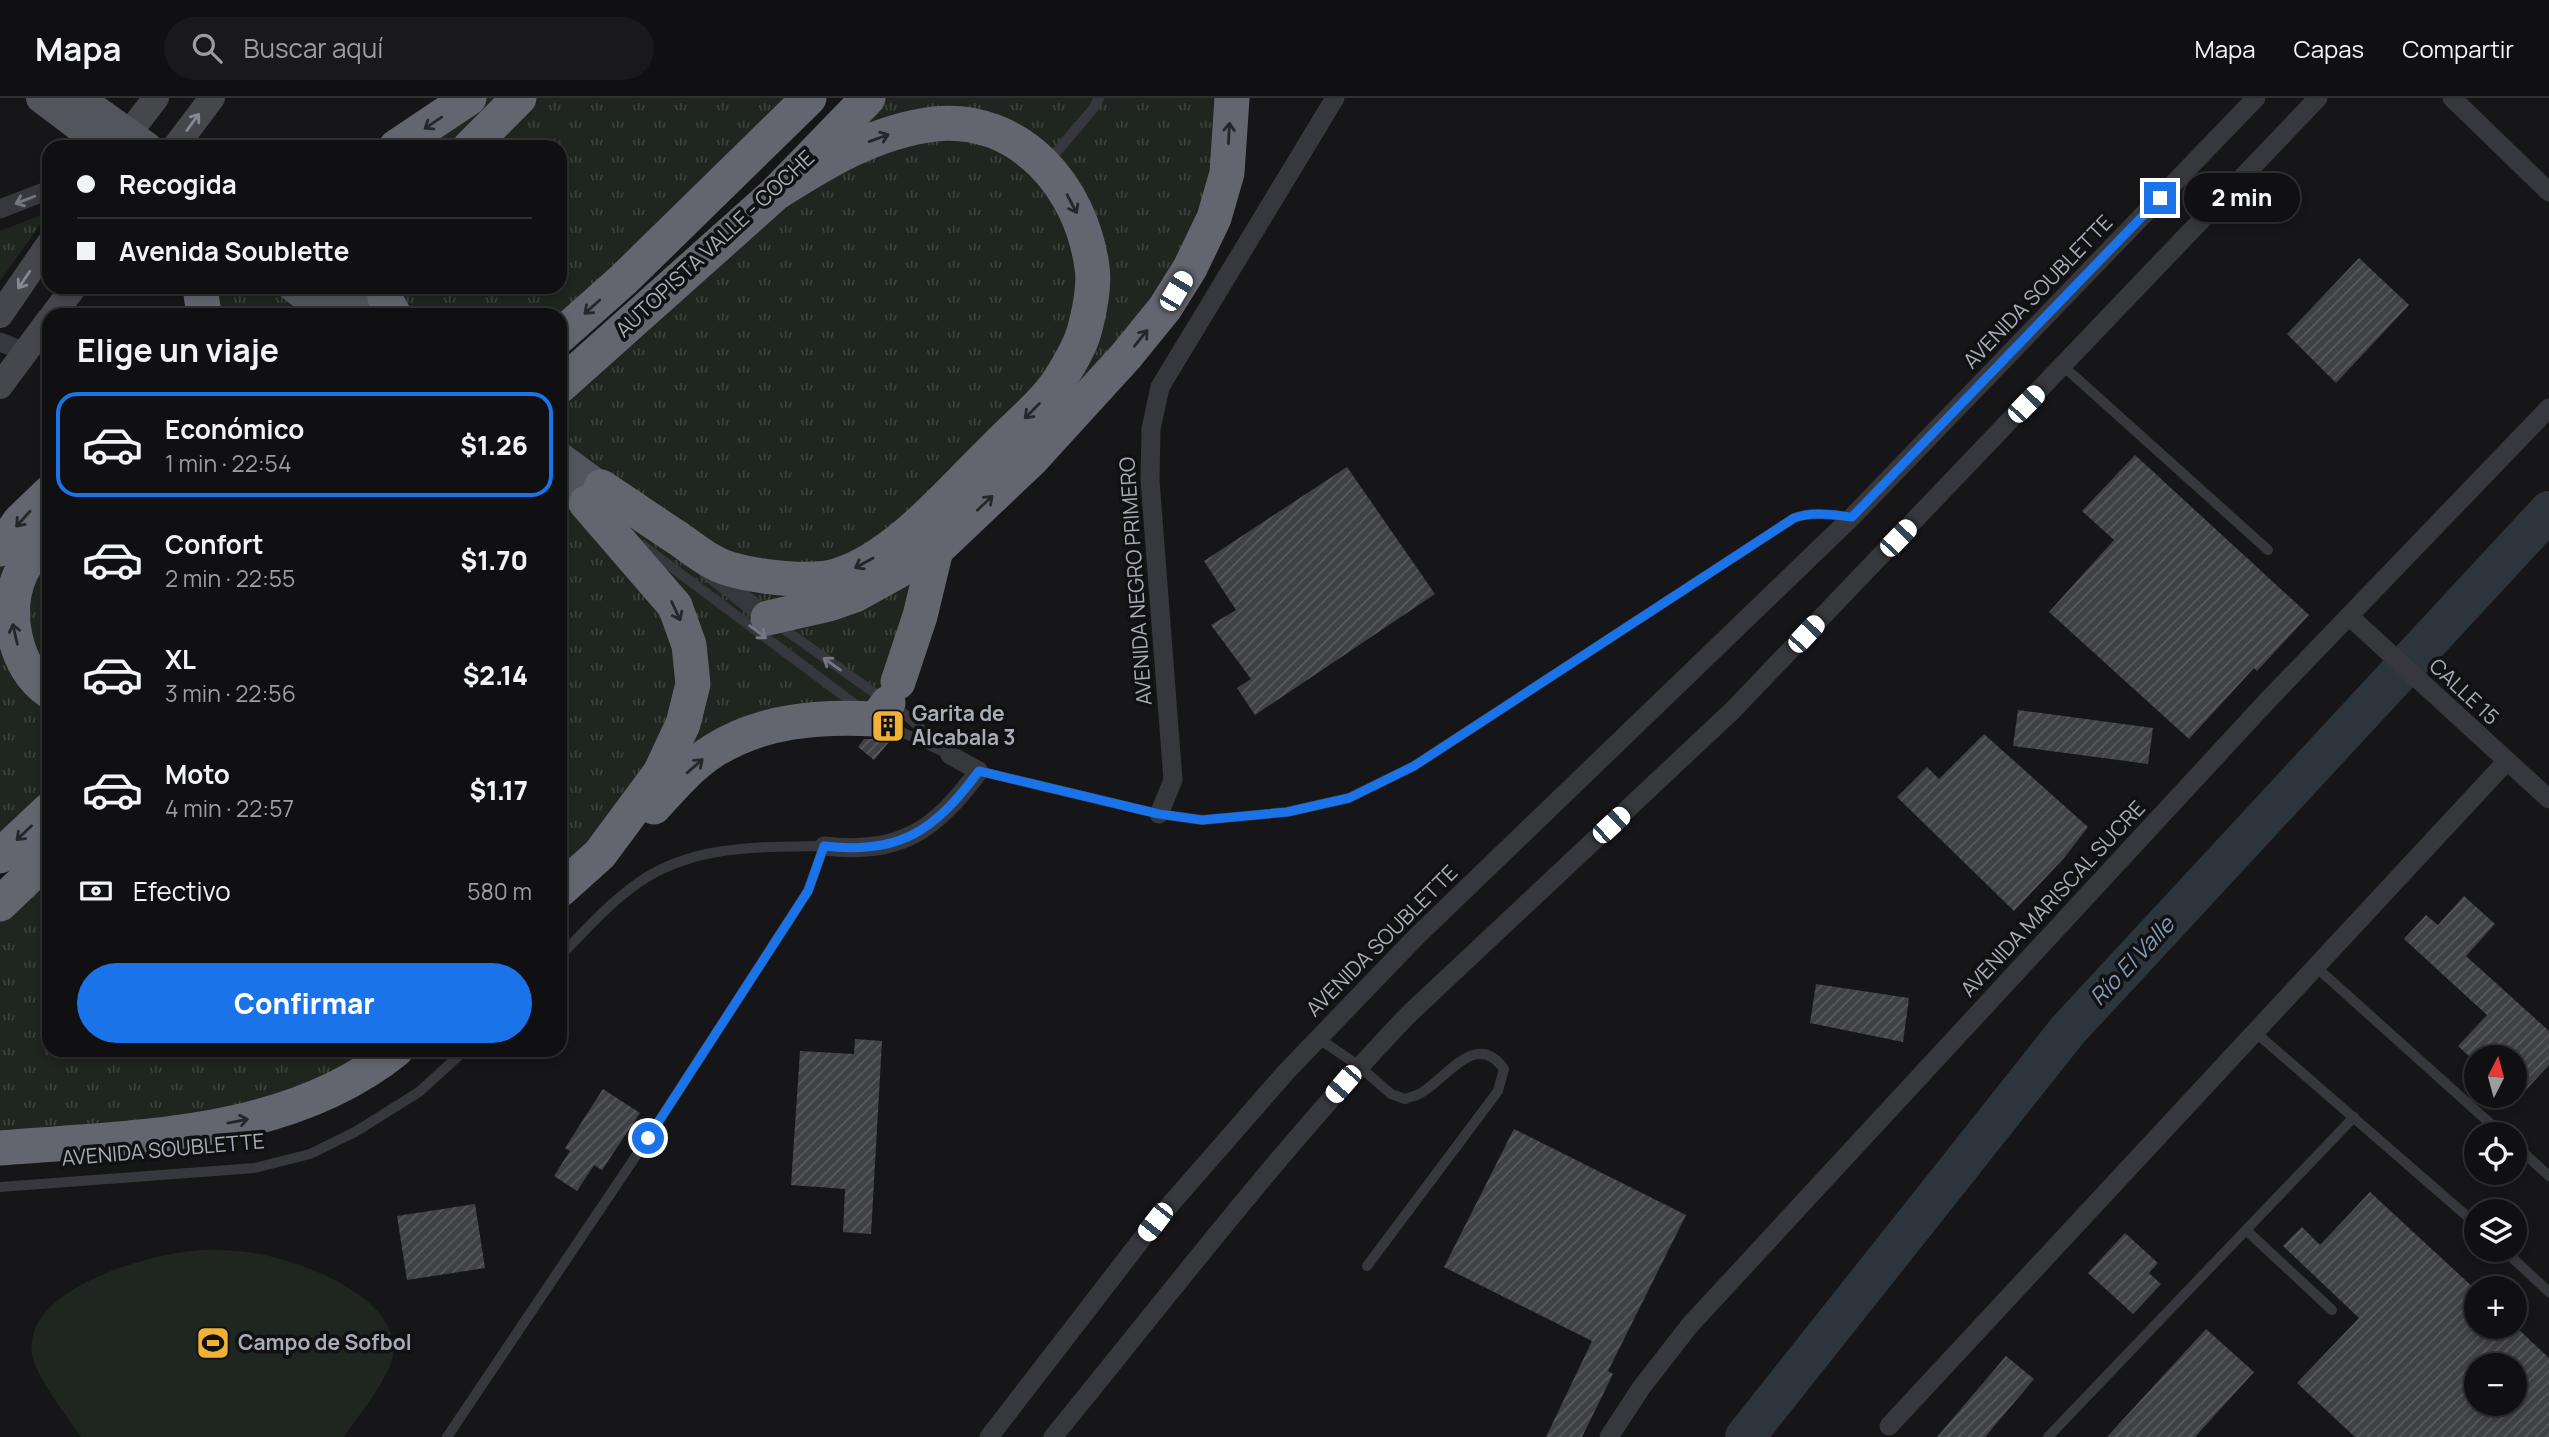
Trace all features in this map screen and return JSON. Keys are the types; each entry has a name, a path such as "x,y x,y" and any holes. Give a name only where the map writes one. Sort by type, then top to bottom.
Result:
{"highway":[{"path":"406,140 469,98"},
{"path":"477,140 519,98"},
{"path":"624,279 773,98"},
{"name":"AUTOPISTA VALLE - COCHE","path":"567,330 624,279 809,98"},
{"name":"AUTOPISTA VALLE - COCHE","path":"567,380 776,193 868,98"},
{"path":"768,618 855,595 936,550 1032,459 1126,356 1165,308 1190,268 1214,218 1227,173 1231,98"},
{"path":"583,491 730,569 808,579 837,576 867,562 911,531 1050,393 1083,334 1093,269 1076,209 1045,164 1026,146 967,124 936,124 904,130 872,140 824,163 776,193"},
{"path":"567,884 600,854 660,773 683,724 693,684 689,645 676,606 583,491"},
{"path":"0,549 20,521 42,500"},
{"path":"42,542 28,559 19,577 13,598 12,620 16,641 25,663 42,686"},
{"path":"567,894 621,844 673,786 712,751 759,729 778,724 826,719 887,701 920,616 936,550"},
{"path":"0,856 42,817"},
{"path":"0,904 42,864"},
{"path":"0,1149 197,1129 262,1116 297,1105 343,1085 387,1057"}],"main road":[{"path":"41,98 92,118 134,140"},
{"path":"123,140 156,98"},
{"path":"180,140 212,98"},
{"path":"0,315 42,254"},
{"path":"302,294 321,308"},
{"path":"341,294 360,308"},
{"path":"0,386 42,330"},
{"path":"567,467 583,491"}],"street":[{"name":"AVENIDA NEGRO PRIMERO","path":"1159,814 1173,780 1150,480 1151,429 1160,387 1335,98"},
{"name":"AVENIDA SOUBLETTE","path":"989,1437 1155,1222 1318,1038 1416,937 1852,517 2256,98"},
{"path":"1053,1437 1296,1139 1359,1066 1408,1015 1733,710 2318,98"},
{"path":"2452,98 2549,192"},
{"path":"0,209 42,193"},
{"path":"0,342 26,352"},
{"name":"AVENIDA MARISCAL SUCRE","path":"1609,1437 1641,1388 1690,1325 2250,719 2549,408"},
{"path":"583,491 768,618"},
{"name":"CALLE 15","path":"2350,616 2549,799"},
{"path":"824,846 847,849 874,847 916,834 937,820 956,802 979,771 950,755"},
{"path":"1888,1426 2506,762"}],"lane":[{"path":"1045,164 1093,109 1099,98"},
{"path":"2062,365 2268,550"},
{"path":"583,491 887,701 950,755"},
{"path":"979,771 1159,814 1202,820 1287,812 1349,798 1414,766 1794,518 1819,513 1852,517"},
{"path":"768,618 906,715 950,755"},
{"path":"447,1437 648,1138 808,891 824,846 744,847 689,859 663,868 617,899 567,949"},
{"path":"2316,967 2489,1122"},
{"path":"2255,1032 2464,1213"},
{"path":"1318,1038 1359,1066 1391,1094 1405,1099 1421,1093 1465,1057 1480,1054 1497,1059 1504,1069 1498,1091 1367,1266"},
{"name":"AVENIDA SOUBLETTE","path":"0,1187 254,1168 310,1154 355,1132 419,1092 457,1057"},
{"path":"2048,1437 2354,1117"},
{"path":"2527,1156 2549,1176"},
{"path":"2246,1230 2332,1310"},
{"path":"2517,1262 2549,1292"}],"green space":[{"path":"469,98 809,98 567,309 201,308 200,294 567,294 567,140 406,140"},
{"path":"868,98 1232,98 1190,268 936,550 888,703 712,751 567,894 567,379"},
{"path":"42,215 42,222 0,281 0,231"},
{"path":"42,501 42,817 0,856 0,549"},
{"path":"42,864 42,1057 385,1057 343,1085 0,1148 0,904"},
{"name":"Campo de Sofbol","path":"200,1250 252,1253 308,1268 350,1289 368,1302 383,1318 391,1335 391,1363 373,1396 344,1437 81,1437 45,1385 34,1363 32,1354 35,1330 47,1310 68,1293 94,1278 122,1267"}],"building":[{"path":"2359,258 2409,305 2336,383 2287,334"},
{"path":"2135,455 2309,615 2257,671 2254,668 2189,739 2049,612 2114,540 2082,511"},
{"path":"1347,467 1435,594 1255,715 1237,688 1251,679 1211,625 1236,610 1204,561"},
{"path":"2018,710 2153,728 2148,764 2013,746"},
{"path":"889,734 894,736 874,760 858,747 864,739 876,739"},
{"path":"1984,734 2088,827 2064,858 2014,911 1897,797 1927,767 1939,779"},
{"path":"2464,896 2495,924 2466,956 2549,1031 2549,1065 2527,1089 2527,1045 2464,1045 2464,1052 2458,1046 2487,1015 2404,939 2426,915 2438,925"},
{"path":"1816,984 1909,998 1903,1042 1810,1023"},
{"path":"855,1039 882,1041 871,1234 843,1232 845,1189 791,1185 800,1051 854,1054"},
{"path":"603,1089 640,1113 602,1170 594,1165 577,1191 554,1176 570,1151 565,1148"},
{"path":"1514,1129 1686,1215 1608,1371 1613,1374 1582,1437 1546,1437 1592,1341 1444,1267"},
{"path":"2370,1192 2464,1279 2464,1339 2527,1337 2549,1358 2549,1437 2355,1437 2297,1383 2359,1318 2283,1246 2302,1227 2320,1245"},
{"path":"475,1204 485,1268 407,1280 397,1216"},
{"path":"2125,1233 2158,1263 2149,1273 2161,1284 2133,1314 2088,1273"},
{"path":"2206,1329 2254,1372 2195,1437 2107,1437"},
{"path":"2006,1356 2034,1379 1985,1437 1937,1437"}],"waterway":[{"name":"Río El Valle","path":"1745,1437 2068,1030 2549,511"}],"place":[{"name":"Garita de Alcabala 3","path":"888,726"},
{"name":"Campo de Sofbol","path":"213,1343"}],"route":[{"path":"648,1138 808,891 824,846 847,849 874,847 916,834 937,820 956,802 979,771 1159,814 1202,820 1287,812 1349,798 1414,766 1794,518 1819,513 1852,517 2160,198"}]}
